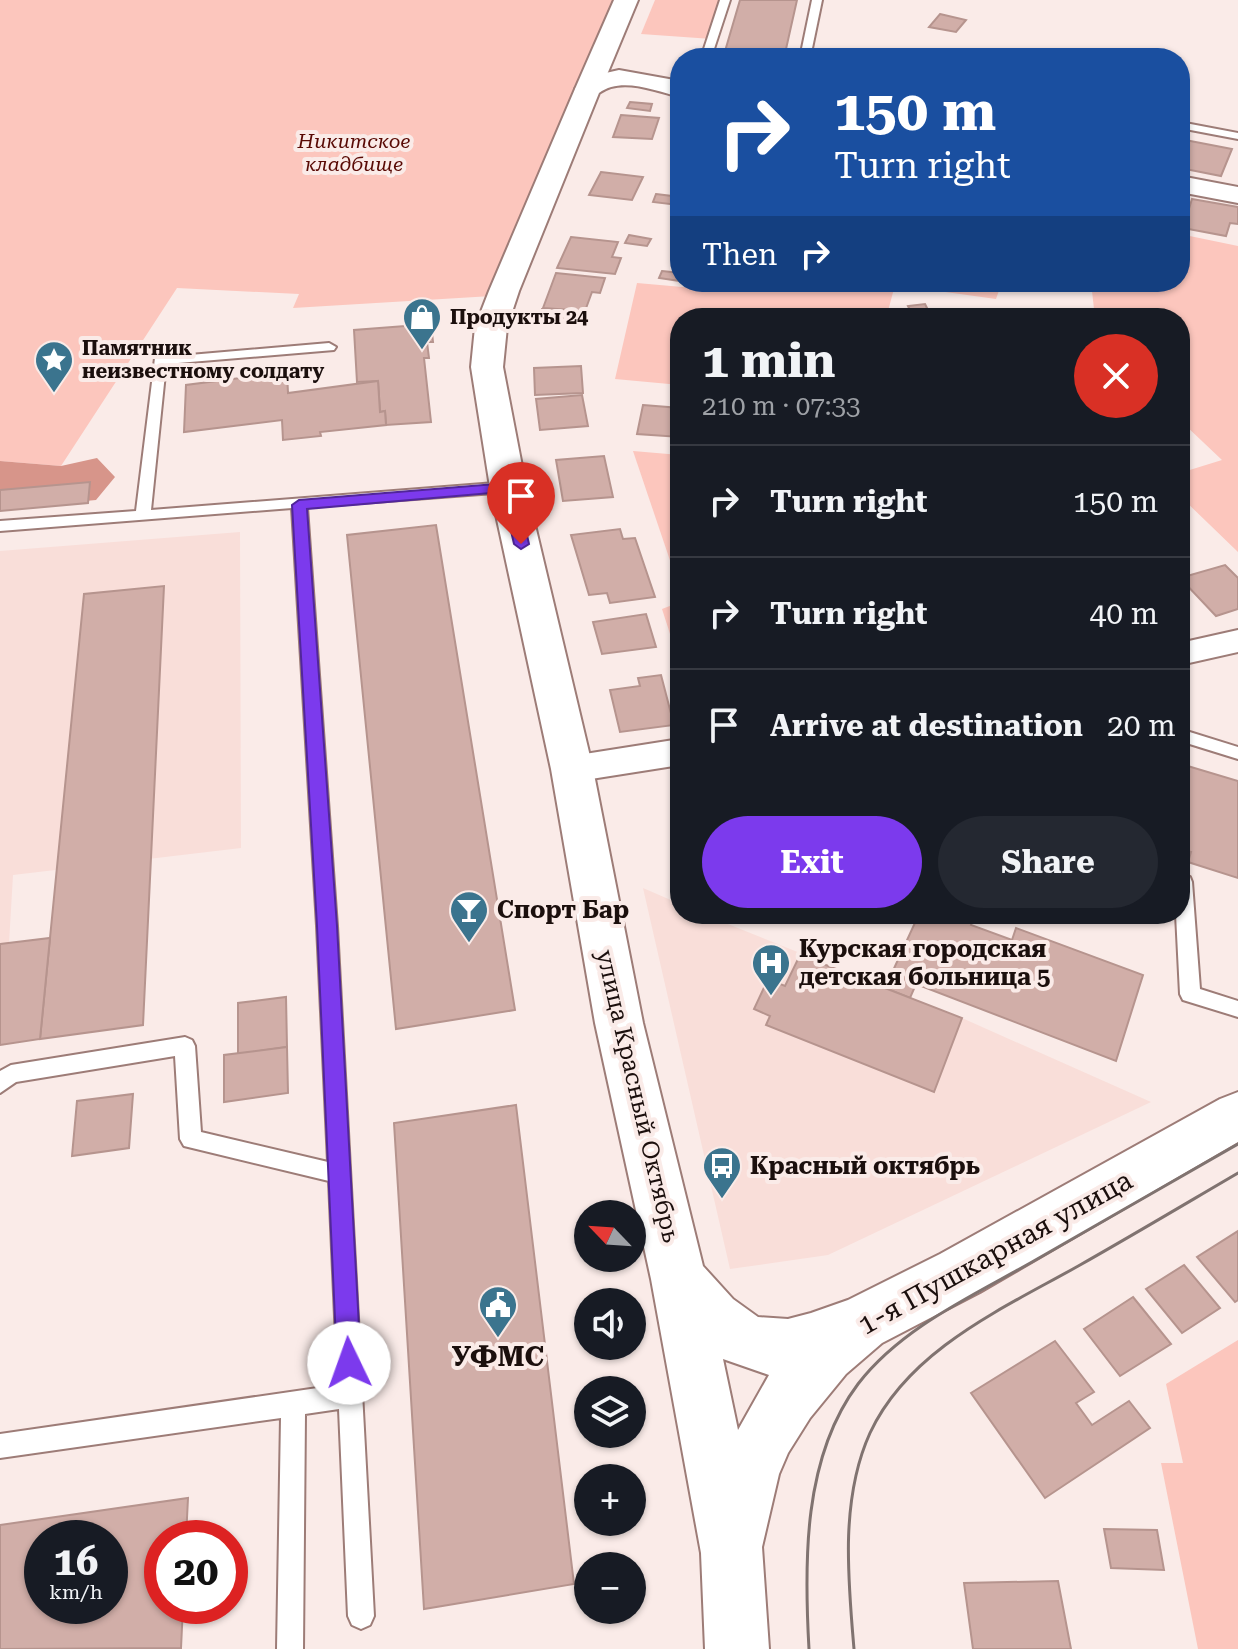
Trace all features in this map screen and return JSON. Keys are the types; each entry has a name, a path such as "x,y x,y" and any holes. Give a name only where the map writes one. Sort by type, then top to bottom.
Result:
{"main road":[{"name":"улица Красный Октябрь","path":"626,0 491,327 487,367 508,487 572,769 619,1023 679,1279 732,1553 737,1649"},
{"path":"588,89 599,81 613,78 670,87"},
{"path":"1190,186 1238,195"},
{"name":"1-я Пушкарная улица","path":"732,1553 749,1474 766,1433 789,1397 826,1354 862,1323 960,1273 1238,1115"},
{"path":"679,1279 701,1309 718,1323 737,1336 762,1345 786,1347 862,1323"}],"street":[{"path":"1190,652 1238,641"},
{"path":"572,769 670,754"}],"lane":[{"path":"709,48 725,0"},
{"path":"810,48 817,0"},
{"path":"1190,127 1238,136"},
{"path":"143,516 160,361 329,347"},
{"path":"0,526 508,487"},
{"path":"299,505 327,926 361,1616"},
{"path":"1190,738 1238,753"},
{"path":"1186,924 1190,994 1238,1009"},
{"path":"0,1084 11,1074 185,1046 191,1139 339,1174"},
{"path":"0,1446 351,1395"},
{"path":"290,1649 293,1404"}],"shaded area":[{"path":"97,458 115,477 96,500 0,509 0,461 61,466"},
{"path":"240,532 241,848 13,875 9,943 0,944 0,551"},
{"path":"643,888 670,900 670,924 728,924 962,1018 1151,1102 828,1255 730,1269"}],"green space":[{"name":"Никитское кладбище","path":"0,0 616,0 492,296 293,308 299,294 177,288 61,466 0,461"},
{"path":"655,0 725,0 712,39 641,34"},
{"path":"1190,236 1238,246 1238,552 1190,506 1190,470 1222,460 1190,430 1190,308 1094,308 1092,292 1190,292"},
{"path":"637,283 670,286 670,292 893,292 889,308 670,308 670,384 615,379"},
{"path":"946,292 998,292 996,299"},
{"path":"633,451 670,454 670,560"},
{"path":"670,606 670,634 662,609"},
{"path":"1238,1340 1238,1649 1198,1649 1161,1463 1183,1463 1166,1384"}],"building":[{"path":"740,0 797,0 786,48 726,48"},
{"path":"940,14 966,20 956,32 929,27"},
{"path":"630,102 652,104 650,111 627,108"},
{"path":"621,115 659,118 652,139 613,137"},
{"path":"1190,141 1232,149 1221,176 1190,170"},
{"path":"601,172 643,177 632,200 589,195"},
{"path":"656,194 670,196 670,204 653,202"},
{"path":"1192,199 1238,207 1238,224 1230,223 1226,236 1190,229"},
{"path":"629,235 651,239 647,246 625,243"},
{"path":"571,237 618,242 612,257 621,258 615,274 557,268"},
{"path":"662,271 670,272 670,280 659,278"},
{"path":"556,273 605,278 600,293 592,292 585,311 543,308"},
{"path":"925,304 927,308 909,308"},
{"path":"542,309 579,312 575,324 538,320"},
{"path":"431,324 433,342 427,342 429,358 424,358 431,422 386,425 385,411 380,412 378,381 357,382 354,330"},
{"path":"581,366 583,393 535,395 534,368"},
{"path":"287,372 288,393 378,381 380,412 385,411 386,425 320,432 321,436 283,440 282,420 184,432 186,385"},
{"path":"582,395 588,426 540,430 536,399"},
{"path":"643,405 670,407 670,436 637,434"},
{"path":"604,456 613,497 563,501 556,460"},
{"path":"90,482 88,503 0,511 0,490"},
{"path":"436,525 515,1010 396,1029 347,535"},
{"path":"620,529 623,539 635,538 655,597 610,603 607,593 589,595 571,535"},
{"path":"1225,565 1238,578 1238,609 1216,616 1190,589 1190,575"},
{"path":"164,586 143,1025 40,1039 84,594"},
{"path":"646,614 656,647 602,654 593,622"},
{"path":"661,675 670,710 670,726 620,732 610,690 640,686 638,678"},
{"path":"1190,767 1238,781 1238,878 1190,863"},
{"path":"914,924 971,924 1012,940 1016,928 1143,975 1116,1061 916,984 910,998 885,988"},
{"path":"50,938 40,1039 0,1045 0,944"},
{"path":"800,955 962,1018 934,1092 766,1025 770,1016 754,1009 768,979 785,986"},
{"path":"286,997 287,1047 238,1054 238,1003"},
{"path":"287,1047 288,1093 224,1102 224,1055"},
{"path":"133,1094 129,1148 72,1156 77,1101"},
{"path":"516,1105 574,1584 424,1609 394,1123"},
{"path":"1238,1231 1238,1300 1235,1302 1197,1257"},
{"path":"1184,1265 1220,1308 1182,1333 1146,1289"},
{"path":"1133,1297 1171,1344 1120,1376 1084,1329"},
{"path":"1055,1341 1094,1392 1076,1403 1092,1425 1129,1401 1150,1428 1045,1498 971,1393"},
{"path":"188,1498 187,1520 144,1520 144,1624 182,1624 181,1648 0,1649 0,1525 24,1522 24,1624 128,1624 128,1520 35,1520"},
{"path":"1104,1529 1157,1530 1164,1570 1111,1568"},
{"path":"1058,1581 1071,1649 973,1649 964,1583"}],"tram line":[{"path":"809,1649 808,1546 817,1477 826,1444 858,1384 895,1346 939,1315 1238,1144"},
{"path":"854,1649 848,1540 850,1512 860,1458 887,1403 909,1377 961,1334 1238,1173"}],"place":[{"name":"Продукты 24","path":"422,351"},
{"name":"Памятник неизвестному солдату","path":"54,394"},
{"name":"Спорт Бар","path":"469,944"},
{"name":"Курская городская детская больница 5","path":"771,997"},
{"name":"Красный октябрь","path":"722,1200"},
{"name":"УФМС","path":"498,1339"}],"route":[{"path":"349,1363 327,926 299,505 508,487 521,544"}]}
